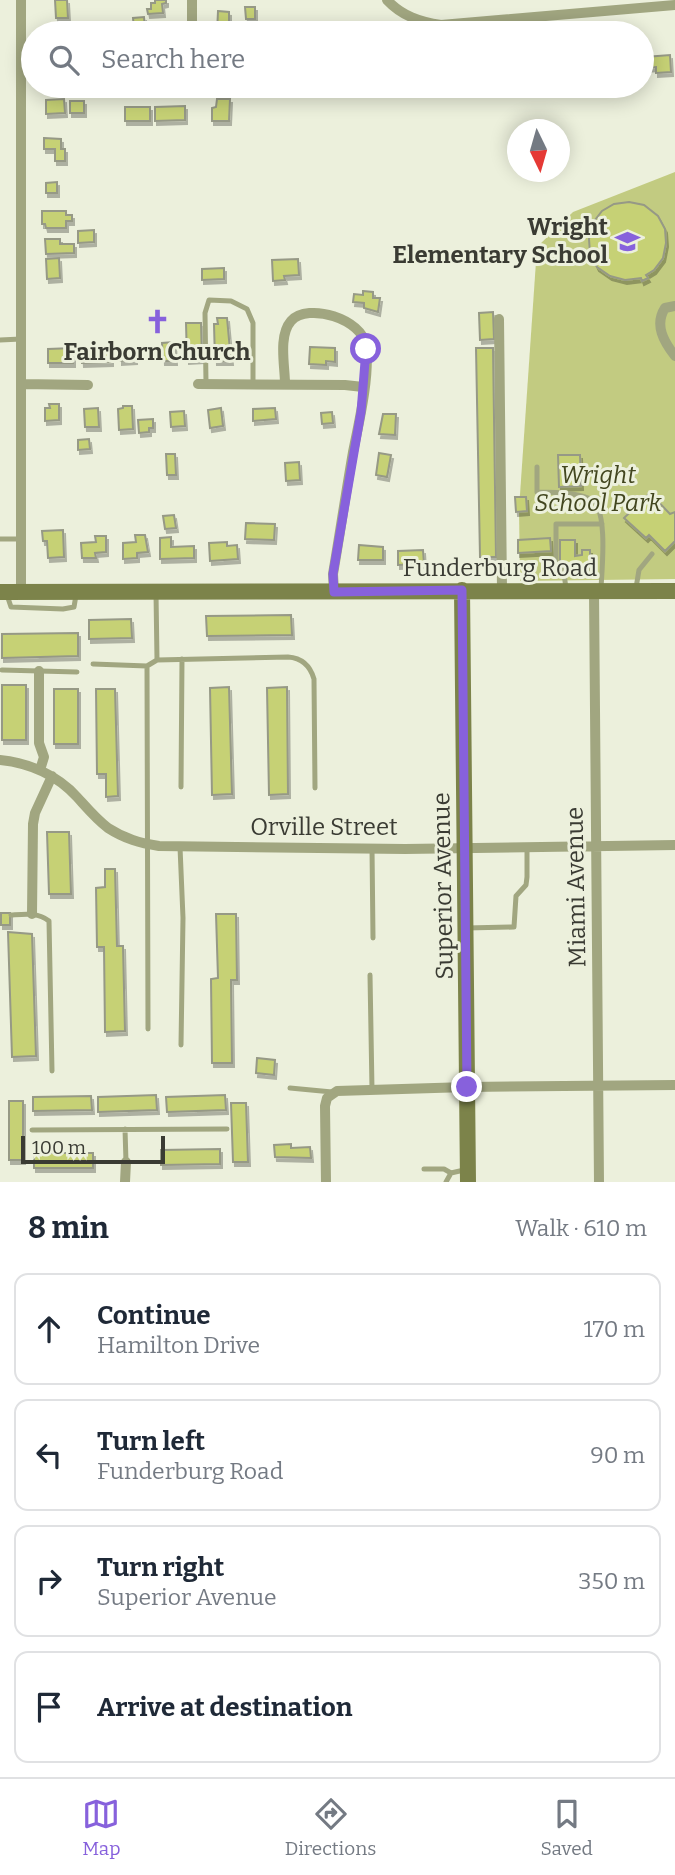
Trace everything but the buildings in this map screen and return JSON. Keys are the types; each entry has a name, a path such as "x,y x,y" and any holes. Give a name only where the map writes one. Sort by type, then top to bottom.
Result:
{"street":[{"path":"21,0 23,21"},
{"path":"192,0 192,21"},
{"path":"387,0 412,18 424,21"},
{"path":"488,21 675,5"},
{"path":"10,592 22,539 21,339 27,98"},
{"path":"675,306 665,308 660,316 660,328 666,345 675,356"},
{"path":"285,384 286,329 295,318 312,314 341,319 359,330 366,344 363,387 333,574 334,592"},
{"path":"499,319 502,590"},
{"path":"21,384 88,385"},
{"path":"202,384 363,387"},
{"name":"Superior Avenue","path":"462,590 468,1176"},
{"name":"Miami Avenue","path":"598,591 599,1182"},
{"name":"Funderburg Road","path":"10,592 675,591"},
{"path":"39,671 39,743 44,757 40,770"},
{"name":"Orville Street","path":"0,760 40,770 52,776 111,830 146,844 180,847 372,848 675,845"},
{"path":"32,914 33,824 35,813 52,776"},
{"path":"326,1182 325,1106 327,1098 334,1092 467,1087 675,1086"},
{"path":"125,1162 125,1182"}],"lane":[{"path":"202,384 205,313 209,300 231,301 247,309 253,323 253,384"},
{"path":"0,340 21,339"},
{"path":"537,467 537,492 590,499 599,506 602,524 598,591"},
{"path":"566,591 566,579 556,565 556,524 602,524"},
{"path":"0,539 22,539"},
{"path":"636,591 639,570 652,554"},
{"path":"156,593 157,660"},
{"path":"93,664 147,666 157,660 295,657 309,666 314,679 314,788"},
{"path":"181,787 182,659"},
{"path":"147,666 148,1029"},
{"path":"2,670 77,672"},
{"path":"466,928 514,927 516,896 526,885 527,846"},
{"path":"180,847 183,918 181,1045"},
{"path":"372,848 373,938"},
{"path":"11,915 32,914 44,916 50,921 52,1071"},
{"path":"370,975 372,1089"},
{"path":"290,1088 334,1092"},
{"path":"125,1129 125,1162"},
{"path":"32,1130 227,1129"},
{"path":"424,1169 444,1169 468,1176"},
{"path":"446,1182 451,1173"}],"green space":[{"name":"Wright School Park","path":"675,172 675,579 520,581 519,509 537,247 573,212"}],"place":[{"name":"Wright Elementary School","path":"628,241"},
{"name":"Fairborn Church","path":"157,321"}],"route":[{"path":"366,349 361,412 333,574 334,592 462,590 467,1087"}]}
